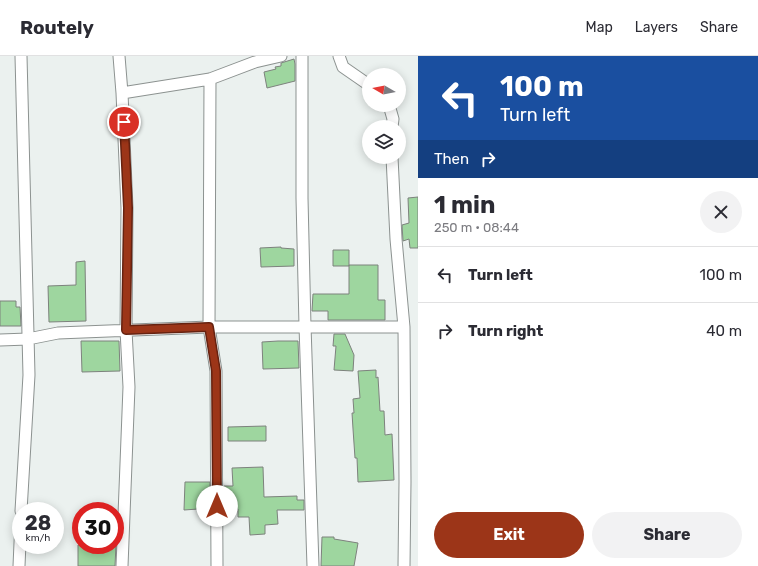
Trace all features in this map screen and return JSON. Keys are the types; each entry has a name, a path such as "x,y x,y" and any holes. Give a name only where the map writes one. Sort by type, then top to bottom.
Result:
{"street":[{"path":"21,56 29,374 22,502"},
{"path":"119,56 128,208 126,330 129,387 122,566"},
{"path":"122,93 210,79 255,62 281,56"},
{"path":"302,56 304,326 314,566"},
{"path":"339,56 343,67 362,80"},
{"path":"210,79 209,327 216,371 217,566"},
{"path":"392,164 396,239 404,327 404,566"},
{"path":"0,340 28,339 58,333 209,327 404,327"},
{"path":"19,566 20,554"}],"building":[{"path":"294,59 295,81 267,88 264,72 276,69 275,67 281,66 281,63"},
{"path":"418,197 418,248 410,248 409,239 403,241 402,225 409,223 408,198"},
{"path":"281,247 294,249 294,266 261,267 260,248"},
{"path":"333,250 349,250 349,266 333,266"},
{"path":"85,261 86,321 49,322 48,286 76,285 76,262"},
{"path":"349,265 378,265 378,300 385,300 385,320 328,320 328,311 312,311 313,294 349,294"},
{"path":"0,301 16,301 16,307 20,307 21,326 0,326"},
{"path":"334,334 345,334 354,355 353,371 334,370 336,346 333,346"},
{"path":"81,341 119,341 120,371 82,372"},
{"path":"298,341 299,368 263,369 262,342"},
{"path":"376,370 376,378 378,377 380,411 384,411 385,435 392,434 394,480 358,482 352,413 354,413 353,399 360,398 358,371"},
{"path":"266,426 266,441 228,441 228,427"},
{"path":"263,467 264,497 297,496 297,500 304,500 304,510 277,510 278,524 265,525 265,534 250,535 249,517 238,517 238,509 226,510 226,506 224,506 224,486 233,486 232,468"},
{"path":"185,482 210,482 210,507 198,507 198,509 184,510"},
{"path":"322,537 334,537 334,539 358,543 354,566 321,566"},
{"path":"78,554 116,554 115,566 78,566"}],"route":[{"path":"124,122 128,208 126,330 209,327 216,371 217,506"}]}
